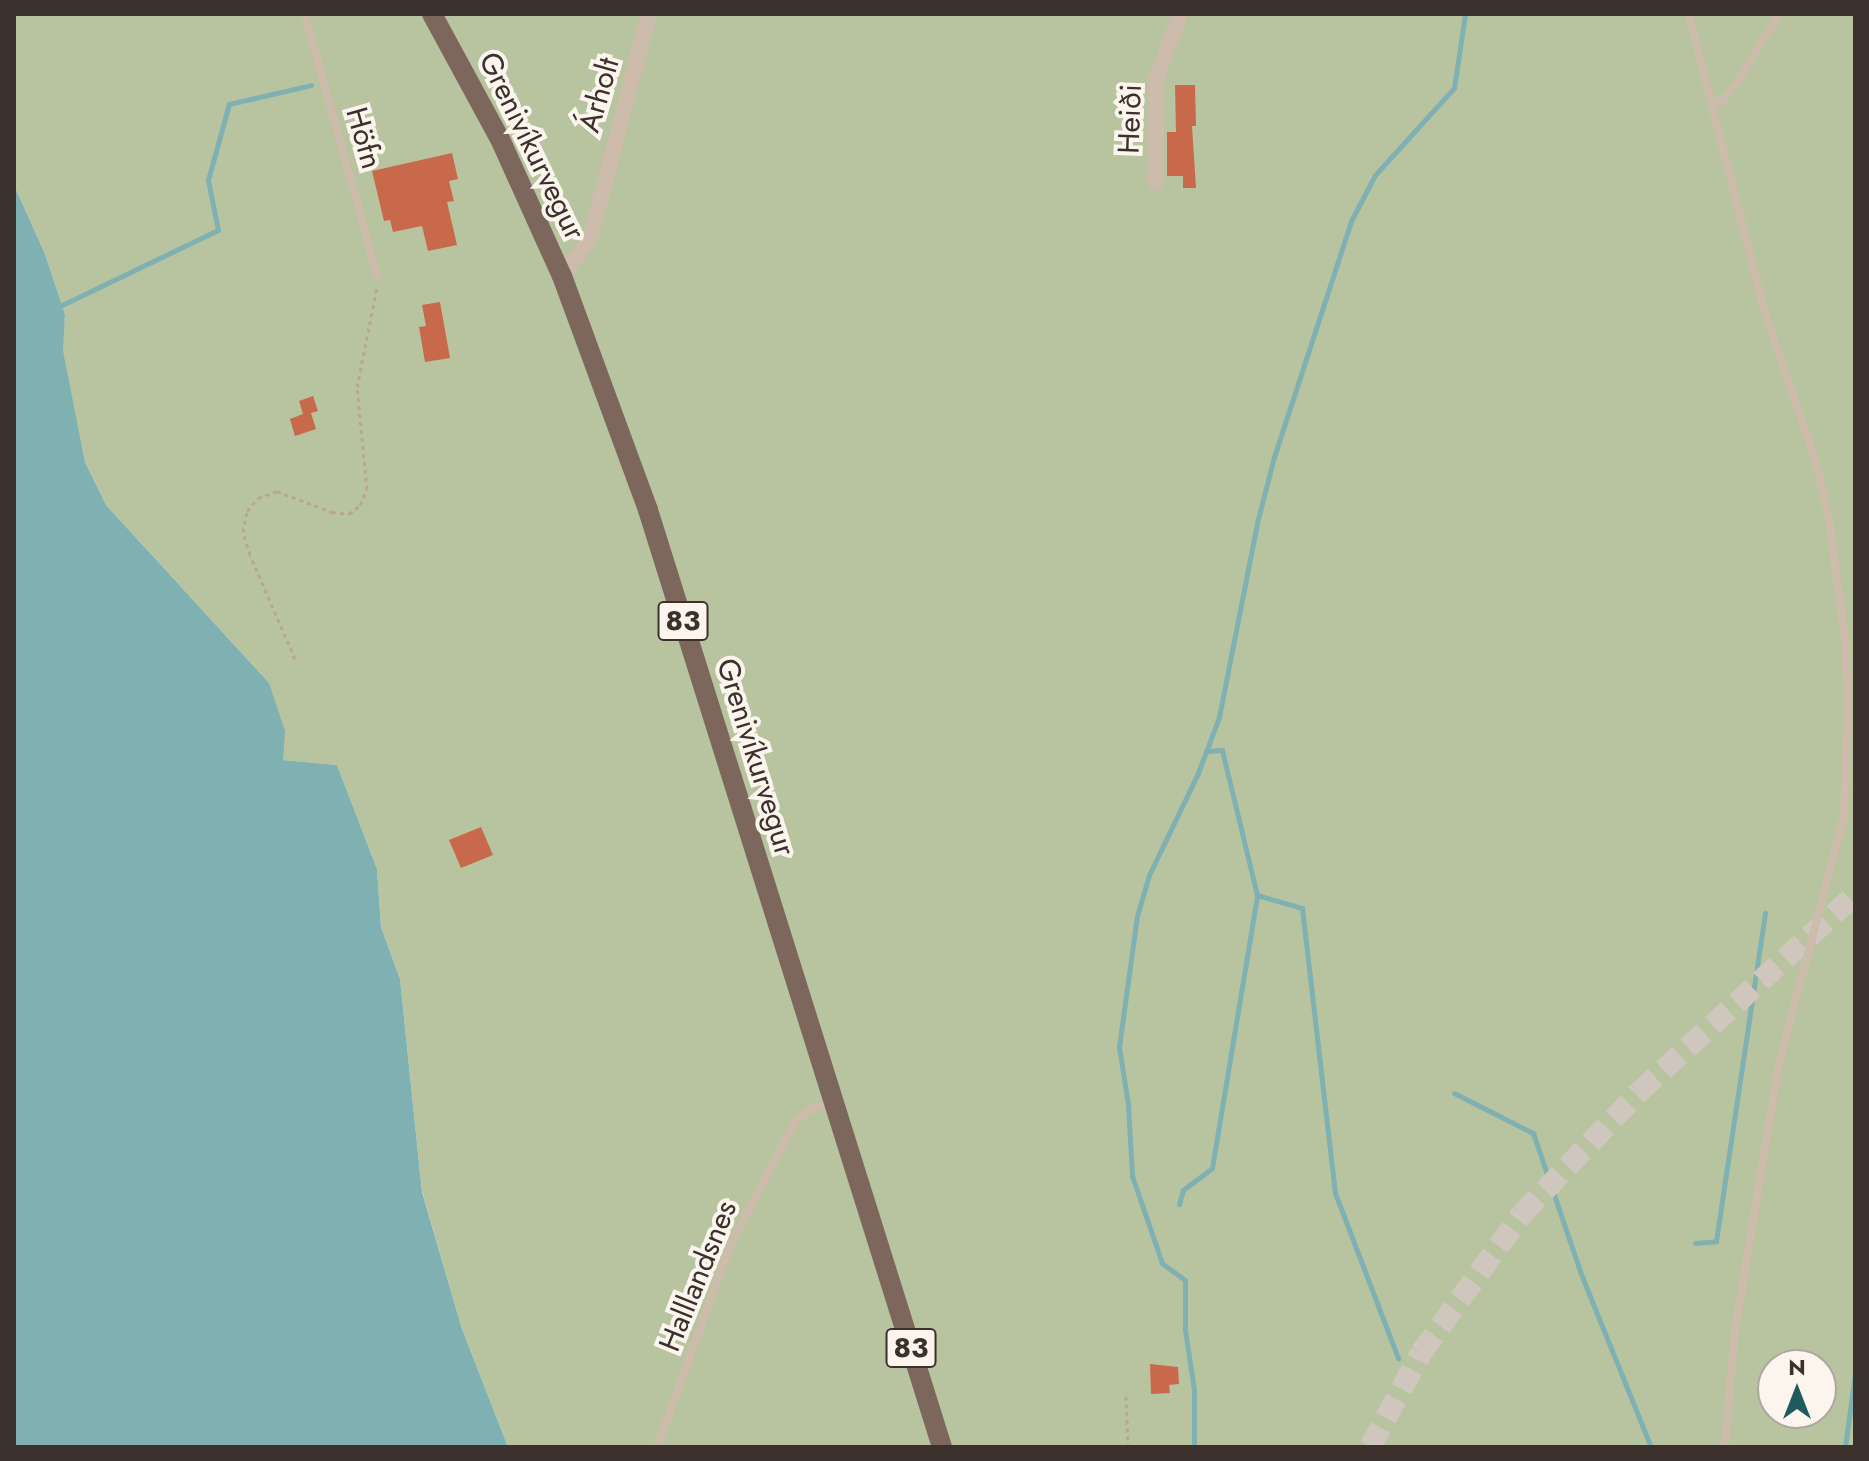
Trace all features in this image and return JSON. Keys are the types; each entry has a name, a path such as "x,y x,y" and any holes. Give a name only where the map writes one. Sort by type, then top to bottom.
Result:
{"main road":[{"name":"Grenivíkurvegur","path":"432,14 500,139 562,276 648,510 942,1447"}],"street":[{"name":"Árholt","path":"562,276 590,239 649,14"},
{"name":"Heiði","path":"1156,183 1156,80 1180,14"}],"lane":[{"name":"Höfn","path":"305,14 377,275"},
{"path":"1689,14 1764,310 1815,459 1828,513 1845,639 1849,748 1844,816 1835,859 1779,1064 1735,1330 1725,1447"},
{"path":"1713,101 1722,101 1737,83 1779,14"},
{"name":"Halllandsnes","path":"657,1447 731,1244 795,1122 811,1109 832,1102"}],"path":[{"path":"295,659 250,555 243,532 247,511 258,498 277,491 332,512 349,514 360,505 367,489 357,387 377,275"},
{"path":"1126,1396 1128,1447"}],"green space":[{"path":"14,14 1855,14 1855,1447 508,1447 462,1329 422,1191 400,979 381,927 377,869 337,765 282,760 269,683 106,505 85,462 62,351 65,314 45,254 14,185"}],"water":[{"path":"14,185 45,254 65,314 63,351 85,462 106,505 269,683 285,731 283,760 337,765 377,869 381,927 400,979 422,1192 462,1329 508,1447 14,1447"}],"building":[{"path":"1175,85 1195,85 1196,126 1192,126 1196,188 1183,188 1183,176 1167,176 1167,132 1176,132"},
{"path":"452,153 458,179 449,181 454,201 447,202 457,245 428,251 422,226 393,232 390,220 384,221 372,171"},
{"path":"440,302 450,358 425,362 419,327 426,326 422,305"},
{"path":"313,396 318,411 311,413 316,429 295,436 290,419 303,414 299,401"},
{"path":"481,827 493,855 461,868 449,840"},
{"path":"1150,1364 1178,1367 1179,1384 1169,1385 1170,1393 1151,1394"}],"waterway":[{"path":"1194,1447 1194,1390 1185,1330 1185,1280 1162,1263 1132,1176 1128,1104 1119,1047 1137,916 1149,875 1198,773 1219,717 1257,523 1274,457 1351,221 1375,175 1454,88 1465,14"},
{"path":"62,305 218,230 208,180 229,104 311,85"},
{"path":"1179,1204 1183,1190 1212,1168 1257,895 1222,750 1206,751"},
{"path":"1257,895 1302,908 1335,1193 1398,1358"},
{"path":"1695,1243 1716,1241 1765,913"},
{"path":"1454,1093 1533,1133 1581,1274 1651,1447"},
{"path":"1845,1447 1855,1374"}],"tunnel":[{"path":"1370,1447 1421,1353 1522,1214 1639,1092 1855,895"}]}
